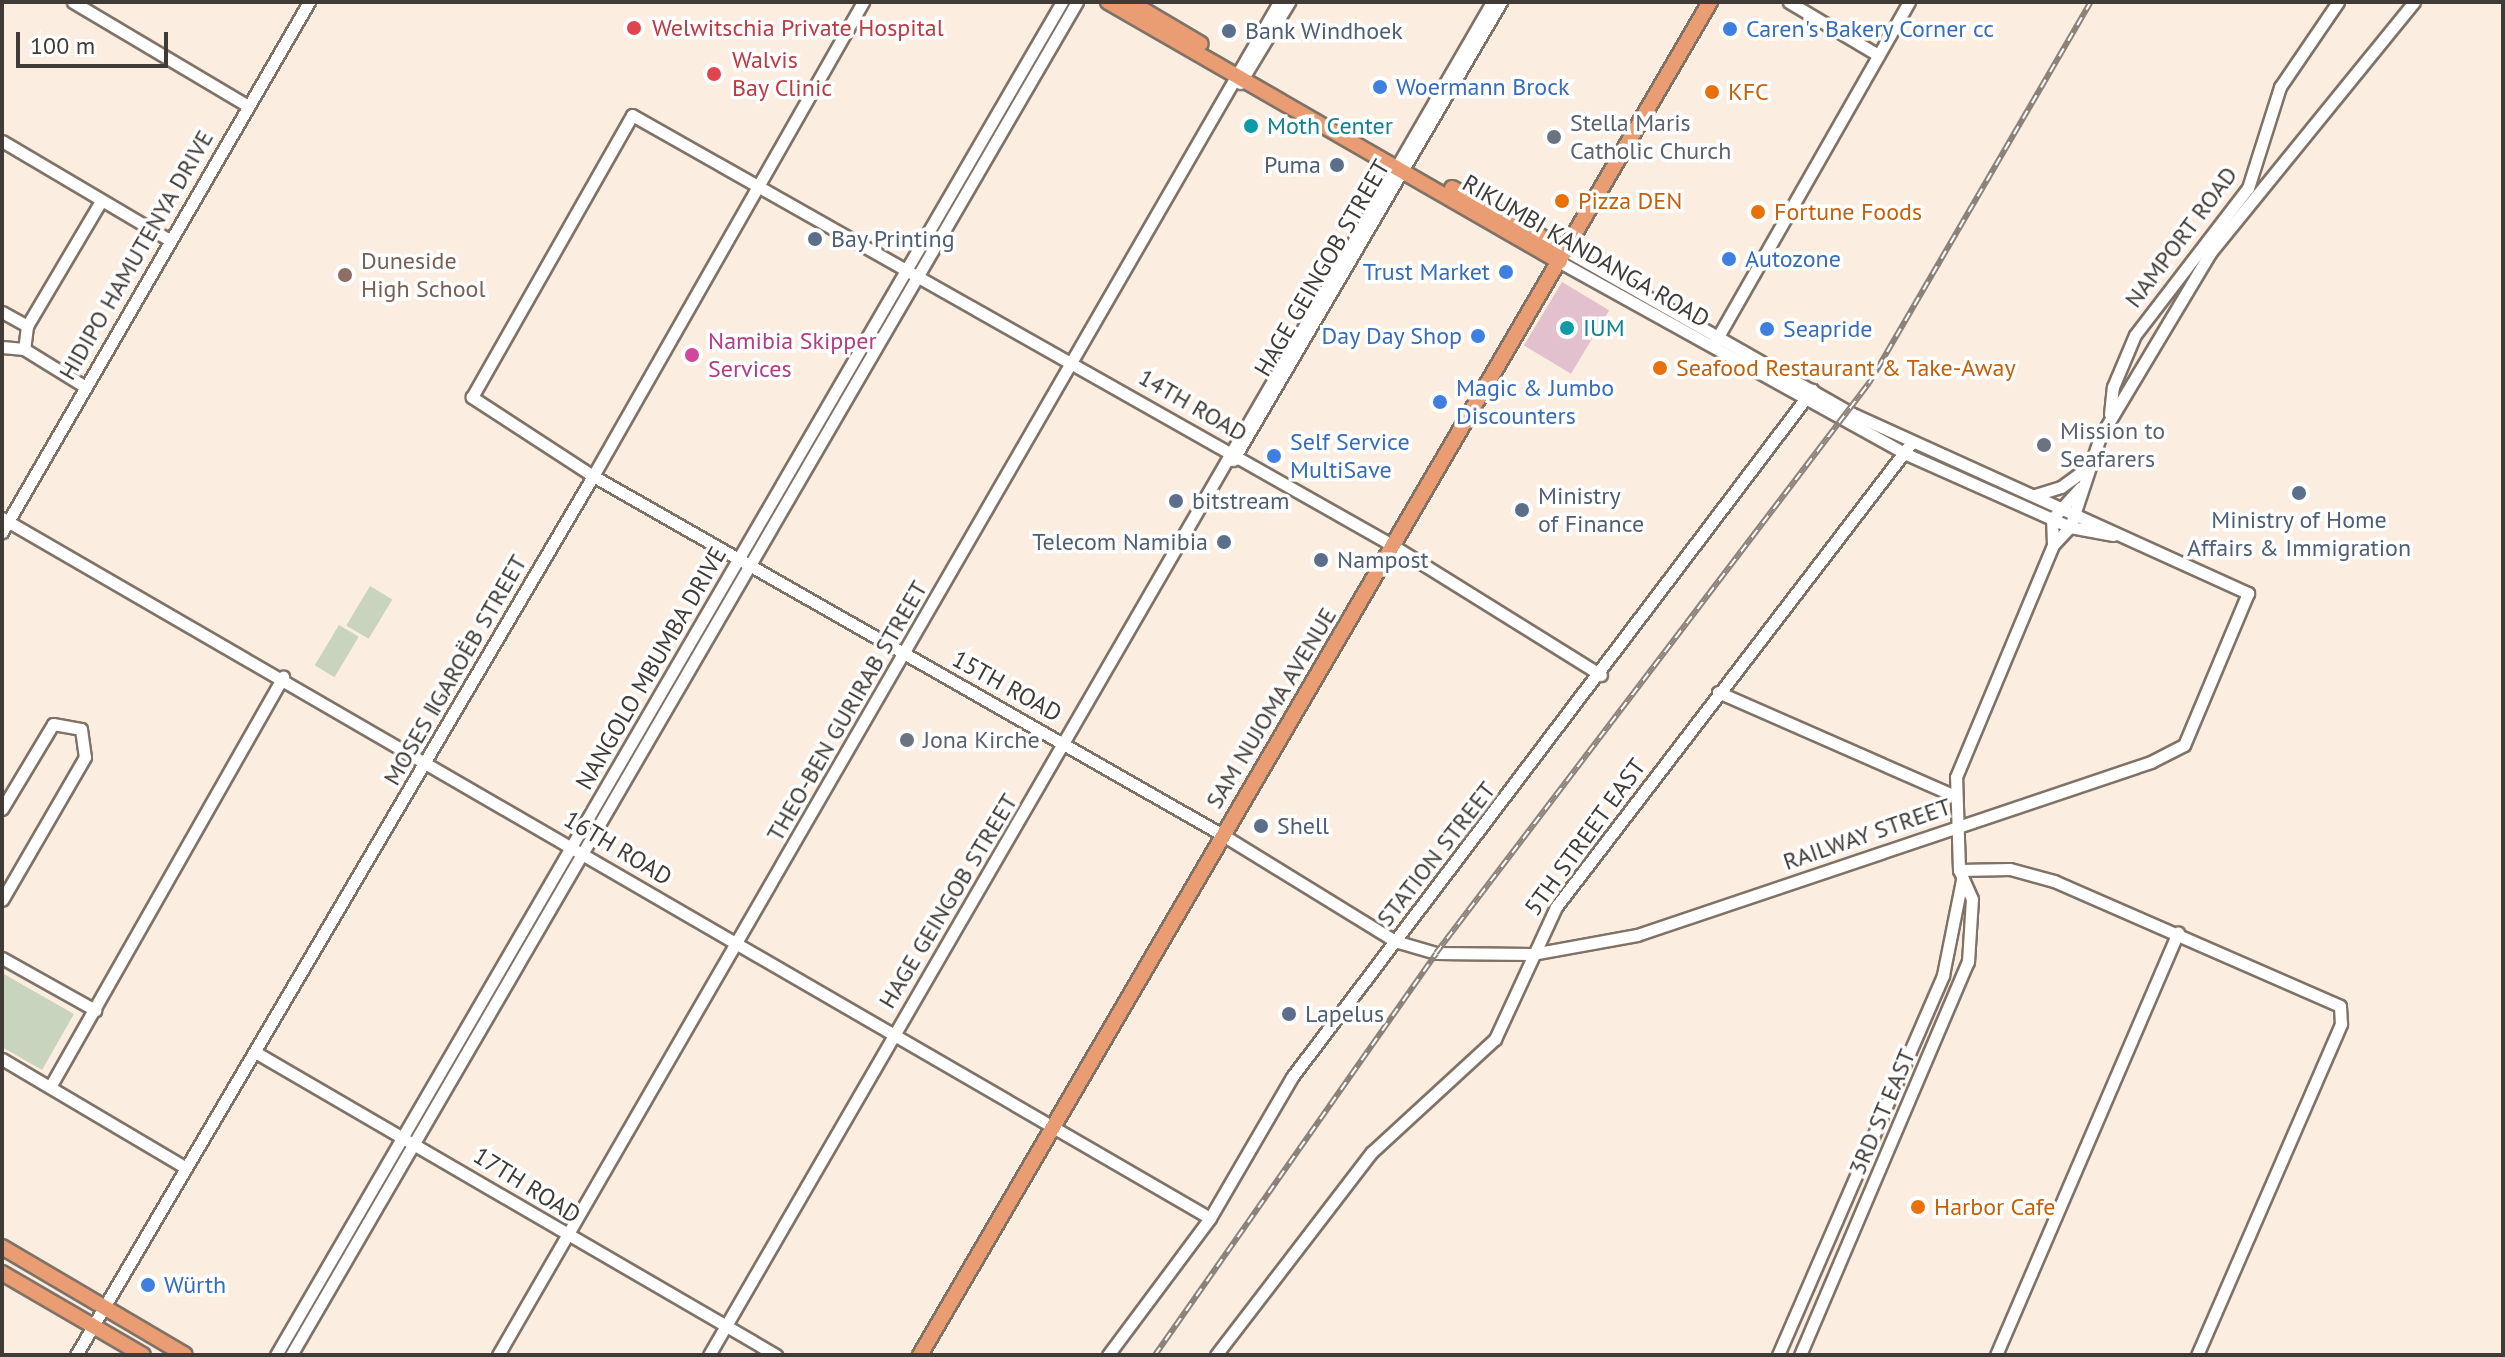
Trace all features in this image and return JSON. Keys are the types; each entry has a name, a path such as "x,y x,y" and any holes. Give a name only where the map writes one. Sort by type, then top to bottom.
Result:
{"main road":[{"name":"RIKUMBI KANDANGA ROAD","path":"1108,2 1563,257"},
{"name":"RIKUMBI KANDANGA ROAD","path":"1130,2 1241,77"},
{"name":"SAM NUJOMA AVENUE","path":"920,1355 1055,1127 1221,834 1563,257 1710,2"},
{"path":"2,1247 185,1355"},
{"path":"2,1273 143,1355"}],"street":[{"path":"73,2 248,106"},
{"name":"HIDIPO HAMUTENYA DRIVE","path":"4,524 309,2"},
{"name":"MOSES ǁGAROËB STREET","path":"76,1355 428,760 863,2"},
{"name":"NANGOLO MBUMBA DRIVE","path":"915,270 1062,2"},
{"name":"NANGOLO MBUMBA DRIVE","path":"291,1355 415,1141 577,850 915,270 1077,2"},
{"name":"THEO-BEN GURIRAB STREET","path":"1241,77 1279,2"},
{"name":"THEO-BEN GURIRAB STREET","path":"498,1355 1241,77 1289,2"},
{"name":"HAGE GEINGOB STREET","path":"1402,165 1492,2"},
{"name":"HAGE GEINGOB STREET","path":"709,1355 1066,745 1223,469 1501,2"},
{"path":"1789,2 1878,55"},
{"path":"1714,343 1909,2"},
{"name":"NAMPORT ROAD","path":"2110,417 2113,387 2135,335 2248,188 2280,87 2338,2"},
{"name":"NAMPORT ROAD","path":"2070,527 2080,488 2110,417 2210,253 2414,2"},
{"name":"14TH ROAD","path":"593,476 479,405 473,388 632,115 1076,362 1392,545 1601,675"},
{"path":"2,141 168,239"},
{"path":"24,349 27,326 101,201"},
{"name":"RIKUMBI KANDANGA ROAD","path":"1563,257 1809,395 1904,453 2070,527"},
{"path":"2,312 27,326"},
{"path":"2,347 24,349 84,386"},
{"name":"RIKUMBI KANDANGA ROAD","path":"1809,395 2075,513"},
{"name":"STATION STREET","path":"1108,1355 1210,1218 1292,1077 1601,675 1809,395"},
{"name":"5TH STREET EAST","path":"1216,1355 1372,1152 1495,1039 1556,907 1912,442"},
{"path":"2034,495 2061,487 2089,466"},
{"name":"15TH ROAD","path":"593,476 746,560 1221,834 1395,941"},
{"name":"NAMPORT ROAD","path":"2059,506 2080,488"},
{"path":"2052,519 2059,506"},
{"path":"2075,513 2113,535"},
{"name":"3RD ST EAST","path":"2052,519 2053,545"},
{"name":"16TH ROAD","path":"4,524 428,760 737,945 895,1033 1210,1218"},
{"path":"2070,527 2113,535"},
{"name":"3RD ST EAST","path":"1778,1355 1943,975 1961,875 1953,795 2053,545 2070,527"},
{"name":"RAILWAY STREET","path":"1395,941 1449,956 1532,954 1637,935 2151,762 2184,745 2248,593 2113,535"},
{"path":"50,1087 283,677"},
{"path":"1718,692 1953,795"},
{"path":"2,809 53,724 81,729 85,757 2,900"},
{"name":"NANGOLO MBUMBA DRIVE","path":"276,1355 404,1133 577,850"},
{"path":"1961,875 2010,869 2054,881 2328,997 2340,1006 2341,1024 2197,1355"},
{"name":"3RD ST EAST","path":"1800,1355 1968,962 1972,899 1961,875"},
{"path":"1996,1355 2178,933"},
{"path":"2,958 95,1010"},
{"name":"17TH ROAD","path":"255,1052 404,1133 566,1235 776,1355"},
{"path":"2,1059 186,1168"}],"green space":[{"path":"370,586 392,599 369,639 346,625"},
{"path":"339,625 359,637 335,677 315,665"},
{"path":"2,973 74,1014 42,1070 2,1047"}],"building":[{"name":"IUM","path":"1562,282 1609,310 1571,374 1524,345"}],"railway":[{"path":"1155,1355 1436,953 1869,383 2091,2"}],"place":[{"name":"Welwitschia Private Hospital","path":"634,28"},
{"name":"Caren's Bakery Corner cc","path":"1730,29"},
{"name":"Bank Windhoek","path":"1229,31"},
{"name":"Walvis Bay Clinic","path":"714,74"},
{"name":"Woermann Brock","path":"1380,87"},
{"name":"KFC","path":"1712,92"},
{"name":"Moth Center","path":"1251,126"},
{"name":"Stella Maris Catholic Church","path":"1554,137"},
{"name":"Puma","path":"1337,165"},
{"name":"Pizza DEN","path":"1562,201"},
{"name":"Fortune Foods","path":"1758,212"},
{"name":"Bay Printing","path":"815,239"},
{"name":"Autozone","path":"1729,259"},
{"name":"Trust Market","path":"1506,272"},
{"name":"Duneside High School","path":"345,275"},
{"name":"IUM","path":"1567,328"},
{"name":"Seapride","path":"1767,329"},
{"name":"Day Day Shop","path":"1478,336"},
{"name":"Namibia Skipper Services","path":"692,355"},
{"name":"Seafood Restaurant & Take-Away","path":"1660,368"},
{"name":"Magic & Jumbo Discounters","path":"1440,402"},
{"name":"Mission to Seafarers","path":"2044,445"},
{"name":"Self Service MultiSave","path":"1274,456"},
{"name":"Ministry of Home Affairs & Immigration","path":"2299,493"},
{"name":"bitstream","path":"1176,501"},
{"name":"Ministry of Finance","path":"1522,510"},
{"name":"Telecom Namibia","path":"1224,542"},
{"name":"Nampost","path":"1321,560"},
{"name":"Jona Kirche","path":"907,740"},
{"name":"Shell","path":"1261,826"},
{"name":"Lapelus","path":"1289,1014"},
{"name":"Harbor Cafe","path":"1918,1207"},
{"name":"Würth","path":"148,1285"}]}
